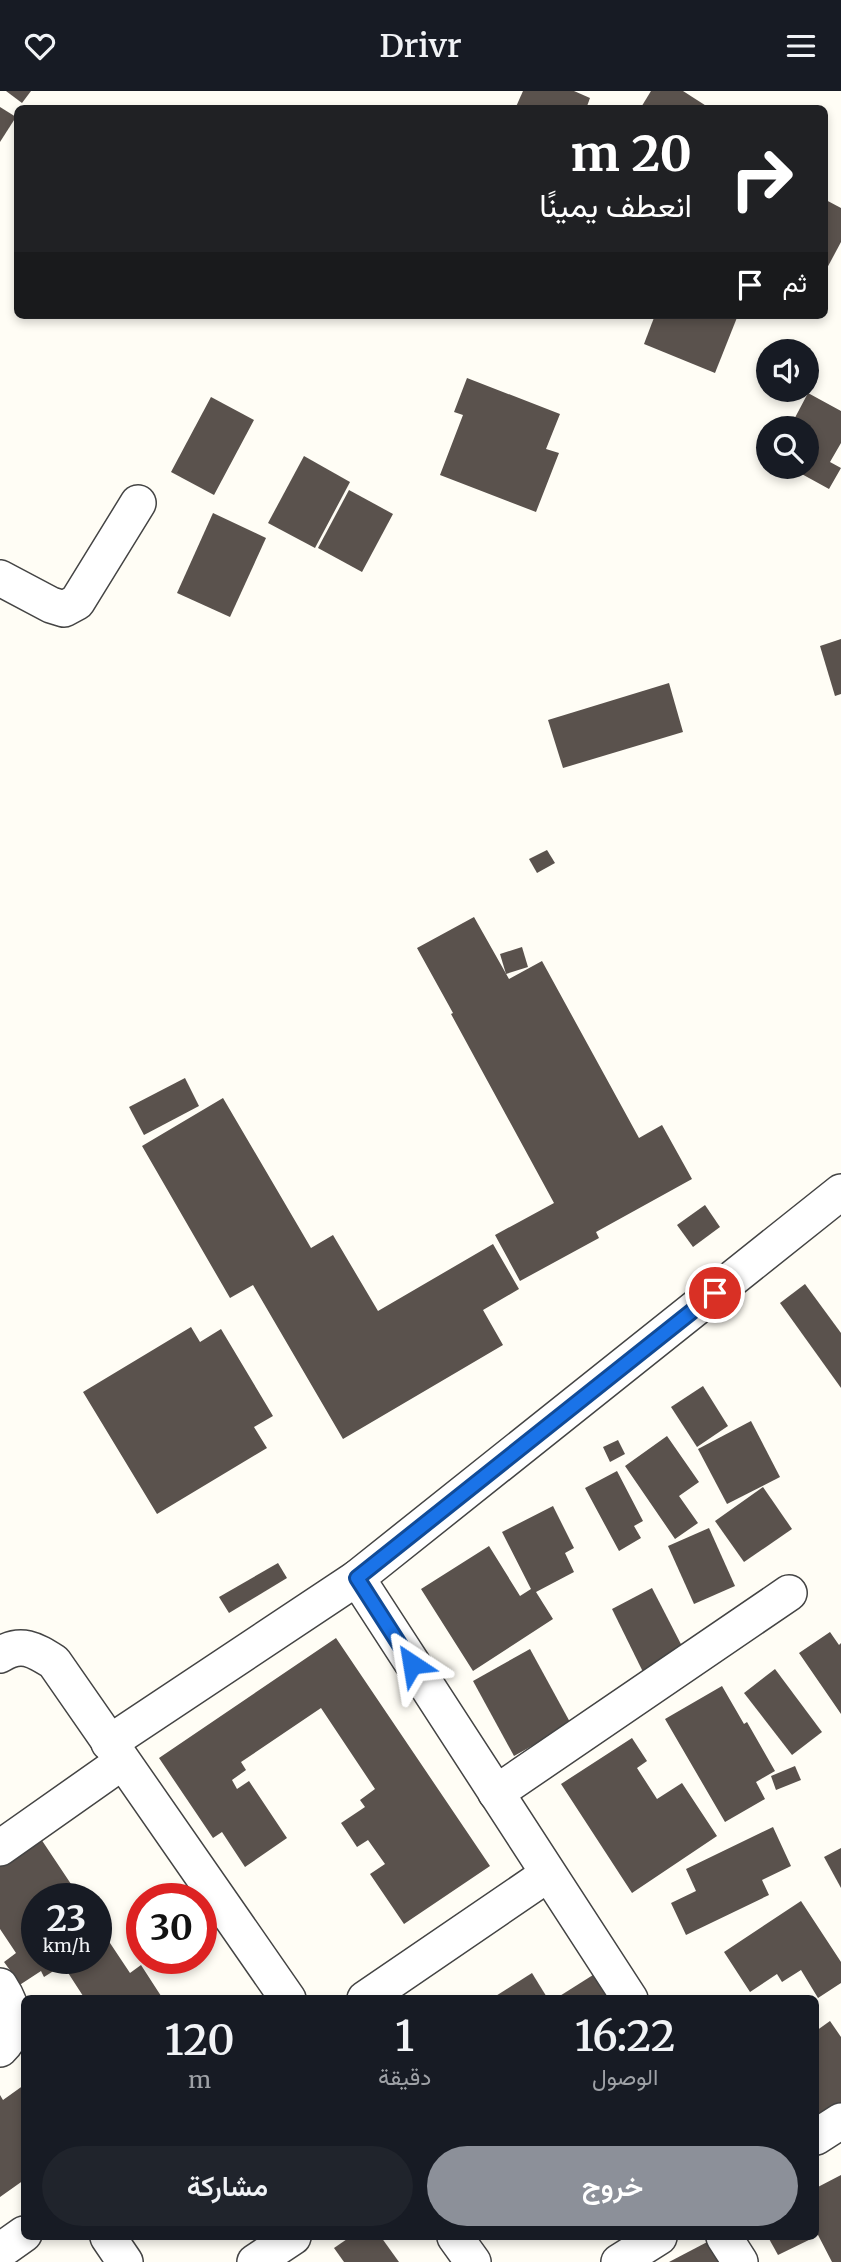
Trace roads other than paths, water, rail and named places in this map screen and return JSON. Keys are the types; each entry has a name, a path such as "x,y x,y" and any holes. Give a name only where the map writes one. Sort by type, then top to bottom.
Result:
{"street":[{"path":"0,577 51,605 64,608 77,602 138,503"},
{"path":"0,1848 116,1753 357,1578 841,1192"},
{"path":"357,1578 626,1995"},
{"path":"496,1793 789,1593"},
{"path":"0,1655 8,1650 32,1648 54,1662 285,1995"},
{"path":"371,1995 548,1874"},
{"path":"0,1986 10,2001 13,2024 5,2044 0,2049"},
{"path":"819,2135 841,2121"},
{"path":"0,2251 21,2236"},
{"path":"110,2240 125,2262"},
{"path":"255,2262 288,2240"},
{"path":"457,2240 473,2262"},
{"path":"619,2262 654,2240"},
{"path":"726,2240 740,2262"}]}
